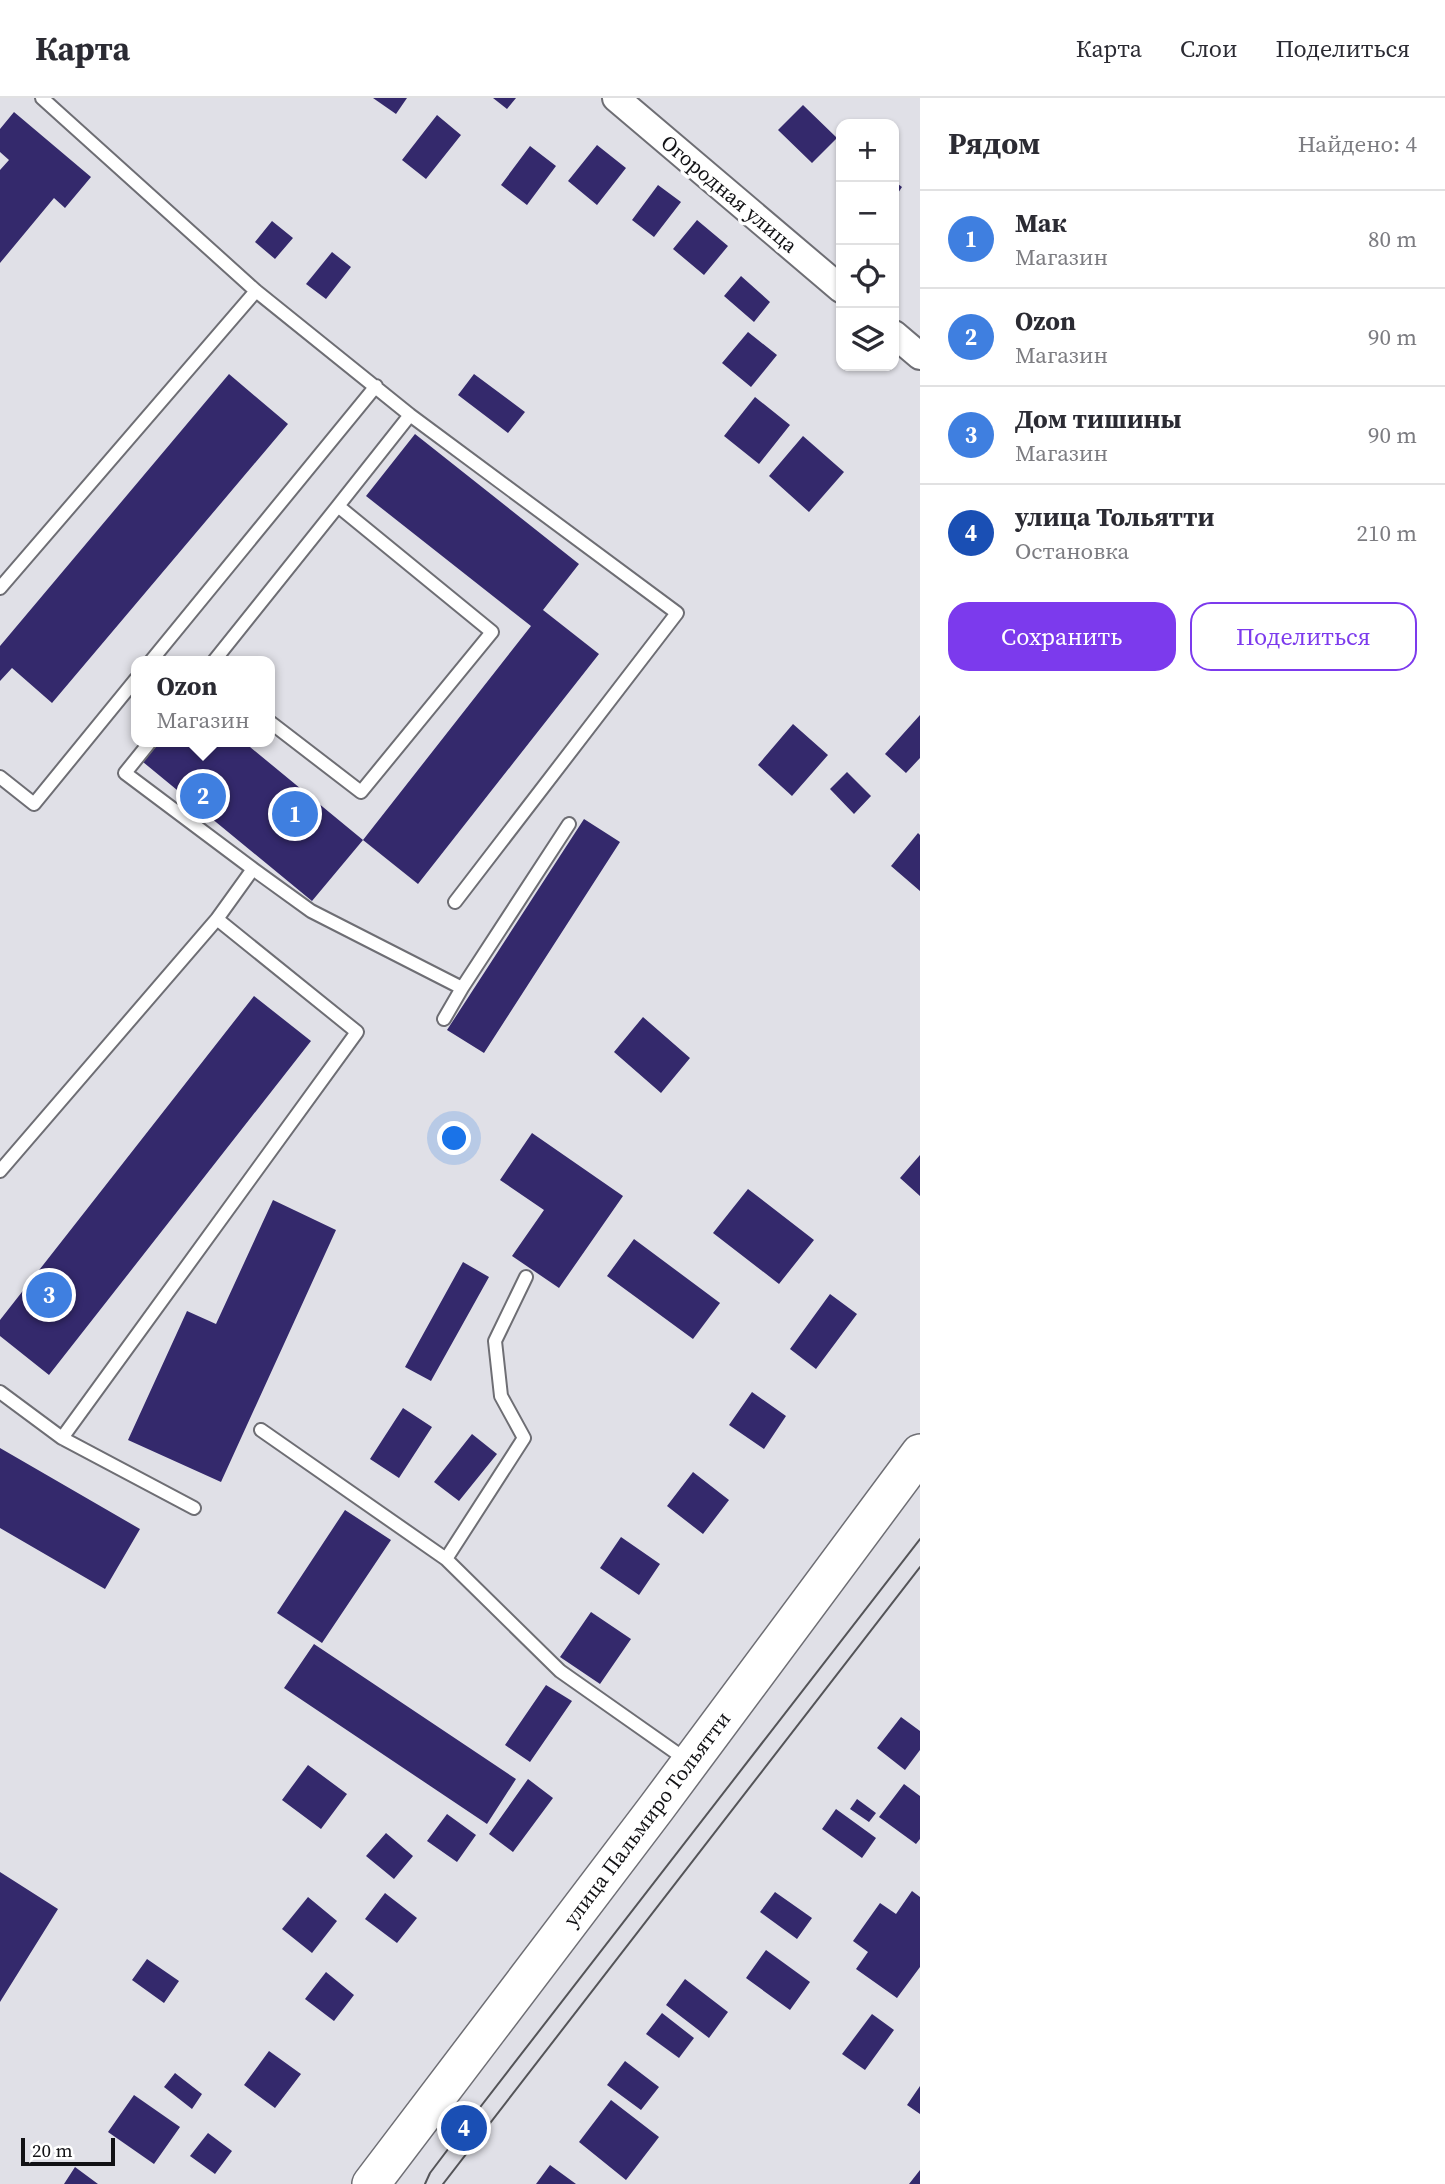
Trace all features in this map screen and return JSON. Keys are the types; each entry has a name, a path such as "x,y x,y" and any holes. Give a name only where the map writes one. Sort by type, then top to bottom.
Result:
{"street":[{"name":"Огородная улица","path":"616,98 836,285"},
{"path":"899,338 920,356"},
{"name":"улица Пальмиро Тольятти","path":"371,2184 920,1453"}],"lane":[{"path":"42,98 256,291 410,415 677,613 455,902"},
{"path":"0,588 256,291"},
{"path":"155,656 376,386"},
{"path":"218,656 410,415"},
{"path":"275,726 361,792 492,632 338,506"},
{"path":"0,777 34,804 131,684"},
{"path":"146,747 124,773 311,911 462,988"},
{"path":"444,1019 569,824"},
{"path":"0,1171 217,919 253,869"},
{"path":"62,1438 357,1031 217,919"},
{"path":"446,1559 524,1438 501,1396 495,1340 526,1277"},
{"path":"0,1392 62,1438 194,1508"},
{"path":"261,1430 446,1559 560,1671 690,1762"}],"building":[{"path":"373,98 407,98 396,114"},
{"path":"493,98 516,98 507,109"},
{"path":"803,105 836,139 812,163 778,130"},
{"path":"14,112 91,177 65,208 54,198 0,263 0,170 9,160 0,152 0,129"},
{"path":"437,115 461,135 426,179 402,160"},
{"path":"597,145 626,168 597,205 568,181"},
{"path":"530,146 556,166 527,205 501,185"},
{"path":"658,185 681,202 654,237 632,220"},
{"path":"697,220 728,246 704,275 673,249"},
{"path":"272,221 293,238 275,259 255,242"},
{"path":"332,252 351,267 326,299 306,284"},
{"path":"741,276 770,302 754,322 724,296"},
{"path":"748,332 777,355 751,387 722,363"},
{"path":"229,374 288,424 52,703 12,668 0,681 0,646"},
{"path":"474,374 525,412 508,433 458,395"},
{"path":"755,397 790,425 759,464 724,436"},
{"path":"415,434 579,564 543,610 599,654 418,884 363,840 531,626 366,496"},
{"path":"803,436 844,472 809,512 769,476"},
{"path":"920,715 920,758 906,773 885,754"},
{"path":"793,724 828,755 792,796 758,765"},
{"path":"156,747 250,747 363,840 312,901 143,762"},
{"path":"847,772 871,796 854,814 830,789"},
{"path":"584,819 620,842 484,1053 447,1030"},
{"path":"918,833 920,835 920,891 891,866"},
{"path":"254,996 311,1041 49,1375 0,1336 0,1320"},
{"path":"643,1017 690,1058 661,1093 614,1052"},
{"path":"532,1133 623,1196 559,1288 512,1256 544,1210 500,1180"},
{"path":"920,1155 920,1196 900,1178"},
{"path":"748,1189 814,1240 779,1284 713,1233"},
{"path":"273,1200 336,1230 221,1482 128,1440 187,1311 216,1324"},
{"path":"634,1239 720,1303 693,1339 607,1276"},
{"path":"463,1262 489,1277 431,1381 405,1367"},
{"path":"830,1294 857,1314 816,1369 790,1349"},
{"path":"752,1392 786,1416 764,1449 729,1425"},
{"path":"403,1408 432,1427 399,1478 370,1459"},
{"path":"472,1434 497,1454 459,1501 434,1482"},
{"path":"0,1448 140,1529 105,1589 0,1528"},
{"path":"693,1472 729,1500 703,1534 667,1506"},
{"path":"345,1510 391,1540 322,1643 277,1613"},
{"path":"621,1537 660,1564 639,1595 600,1568"},
{"path":"591,1612 631,1639 600,1684 560,1657"},
{"path":"314,1644 516,1779 487,1824 284,1688"},
{"path":"546,1685 572,1701 530,1762 505,1745"},
{"path":"901,1717 920,1731 920,1750 905,1770 877,1748"},
{"path":"308,1765 347,1794 321,1829 282,1800"},
{"path":"528,1779 553,1798 513,1852 489,1834"},
{"path":"904,1784 920,1796 920,1839 916,1844 879,1817"},
{"path":"857,1799 876,1813 869,1822 850,1809"},
{"path":"836,1809 876,1838 862,1858 822,1829"},
{"path":"447,1814 476,1835 457,1862 427,1841"},
{"path":"386,1833 413,1856 394,1879 366,1856"},
{"path":"0,1872 58,1909 0,2002"},
{"path":"912,1891 920,1897 920,1967 897,1998 856,1969 868,1952 853,1941 880,1903 896,1914"},
{"path":"775,1892 812,1918 797,1939 760,1912"},
{"path":"385,1893 417,1918 397,1943 365,1919"},
{"path":"308,1897 337,1921 312,1953 282,1929"},
{"path":"766,1950 810,1982 790,2010 746,1978"},
{"path":"147,1959 179,1981 164,2003 132,1980"},
{"path":"326,1972 354,1995 334,2021 305,1999"},
{"path":"685,1979 728,2012 709,2038 666,2005"},
{"path":"662,2013 694,2038 679,2058 646,2034"},
{"path":"872,2014 894,2030 865,2070 842,2054"},
{"path":"269,2051 301,2074 275,2108 244,2085"},
{"path":"625,2061 659,2087 641,2110 607,2085"},
{"path":"175,2073 202,2094 192,2109 164,2087"},
{"path":"920,2086 920,2114 907,2105"},
{"path":"134,2095 180,2127 154,2164 108,2132"},
{"path":"611,2100 659,2137 626,2180 579,2142"},
{"path":"208,2133 232,2151 215,2174 190,2156"},
{"path":"550,2165 576,2184 536,2184"},
{"path":"75,2167 98,2184 64,2184"},
{"path":"920,2170 920,2184 909,2184"}],"tram line":[{"path":"425,2184 430,2173 464,2128 920,1539"},
{"path":"443,2184 920,1567"}],"place":[{"name":"Ozon","path":"203,796"},
{"name":"Мак","path":"295,814"},
{"name":"Дом тишины","path":"49,1295"},
{"name":"улица Тольятти","path":"464,2128"}]}
